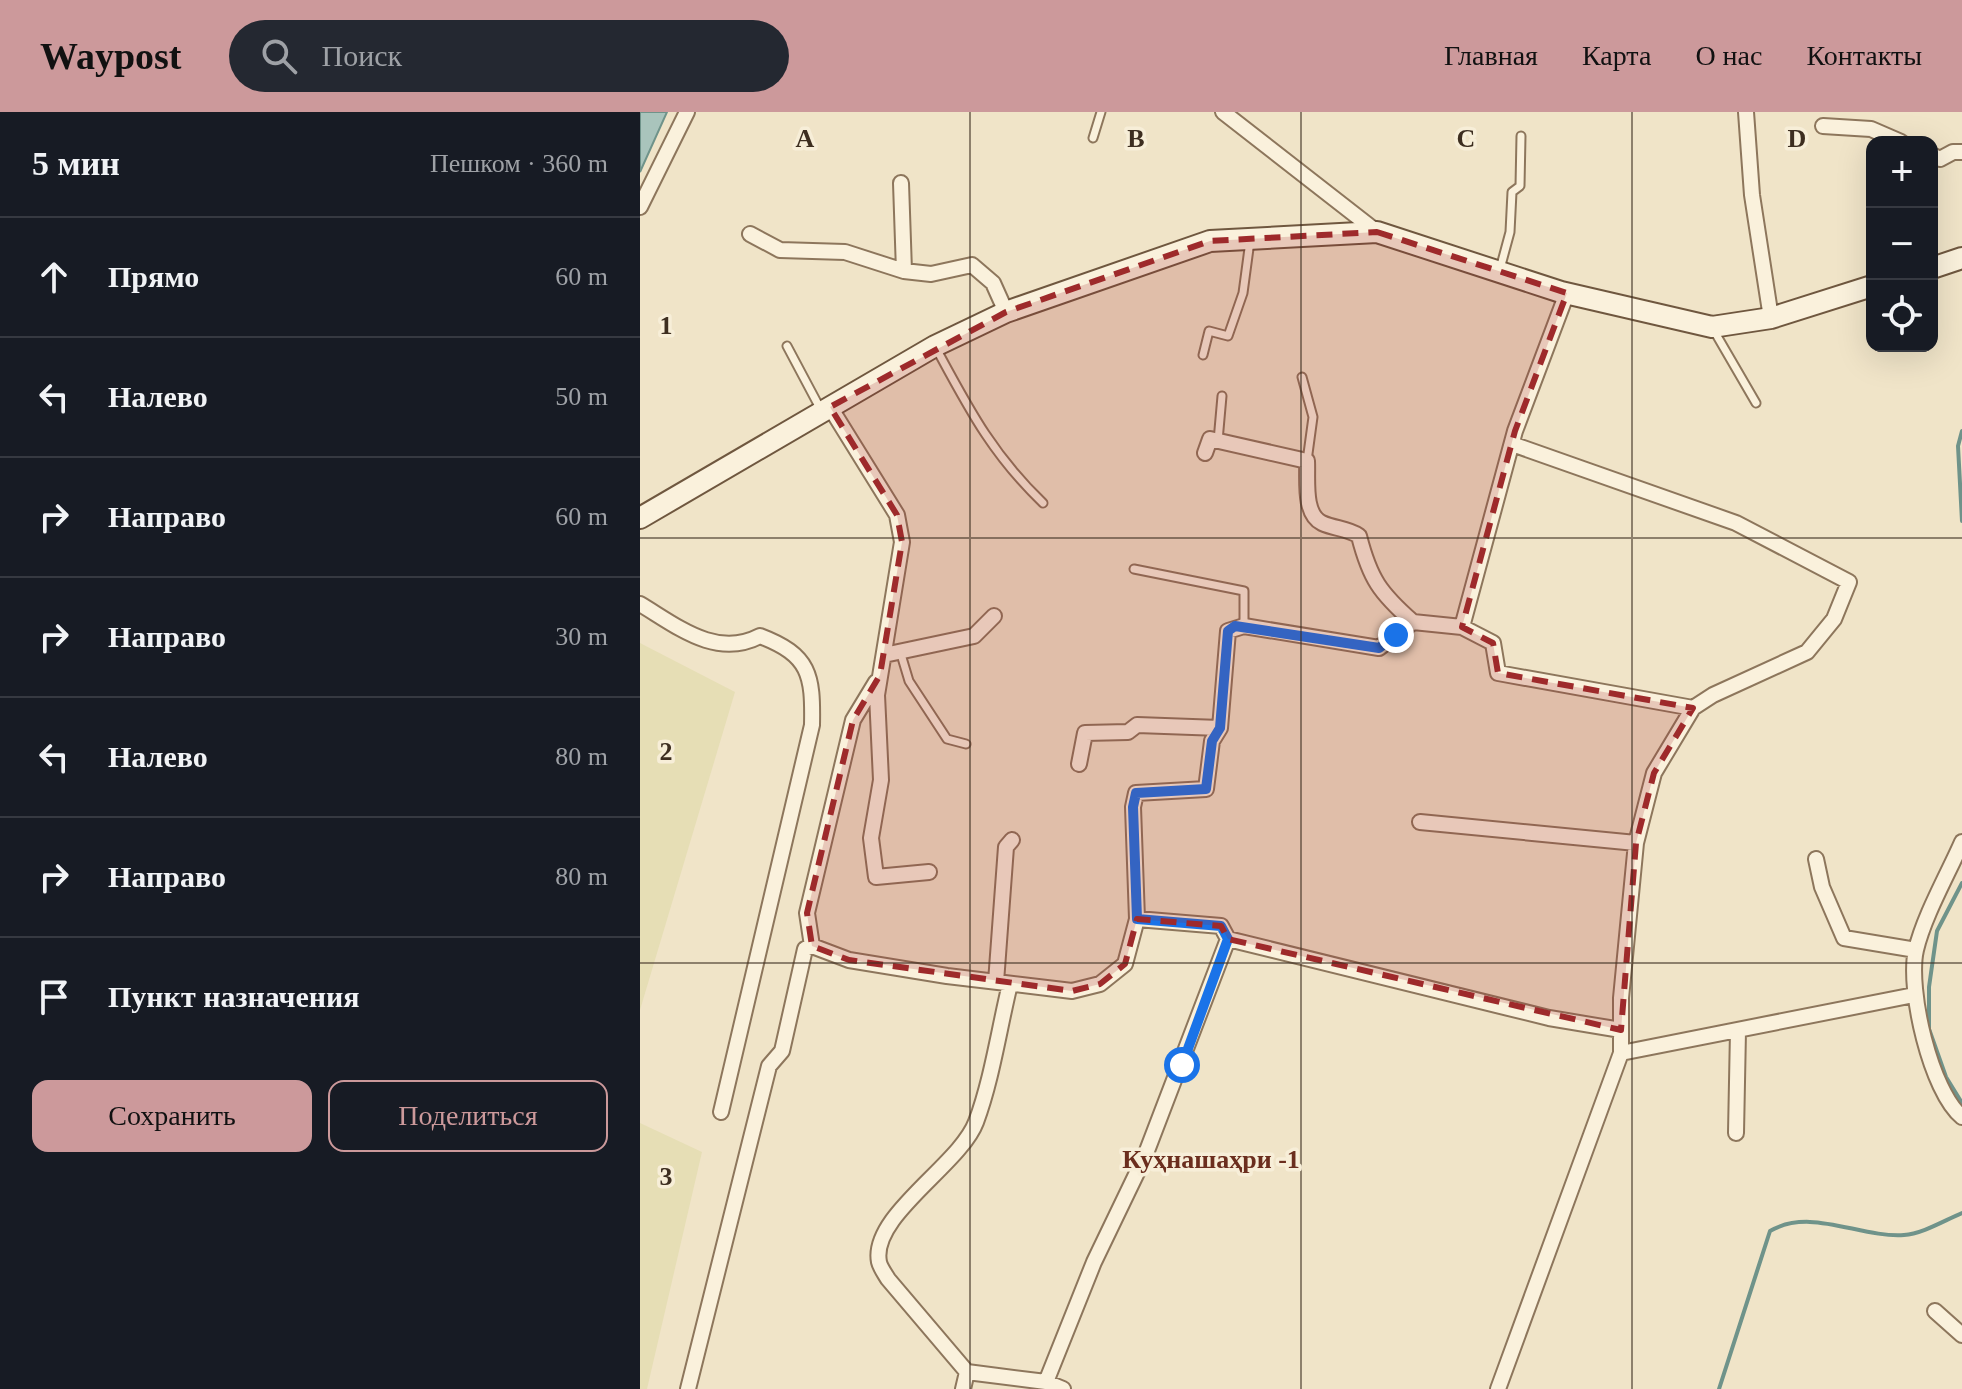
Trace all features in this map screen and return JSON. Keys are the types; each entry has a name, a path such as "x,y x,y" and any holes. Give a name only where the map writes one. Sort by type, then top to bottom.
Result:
{"street":[{"path":"640,207 687,112"},
{"path":"1223,112 1238,117 1377,232"},
{"path":"1746,112 1752,195 1771,318"},
{"path":"1823,126 1871,129 1887,136"},
{"path":"1938,158 1962,152"},
{"path":"901,183 904,271"},
{"path":"640,518 935,346 1006,312 1210,241 1377,232 1567,293 1712,327 1771,318 1866,288"},
{"path":"750,234 780,250 845,252 904,271 931,274 972,265 993,283 1006,312"},
{"path":"1938,266 1962,258"},
{"path":"1462,627 1512,444 1567,293"},
{"path":"826,409 897,515 901,561 877,695 881,780 871,838 876,877 929,872"},
{"path":"1205,453 1210,439 1307,461 1312,513 1320,522 1348,529 1359,536 1370,576 1386,599 1413,622 1462,627 1493,643 1498,673 1693,708"},
{"path":"1498,1389 1621,1053 1621,998 1636,843 1654,773 1693,708 1713,695 1807,652 1834,619 1849,582 1736,523 1512,444"},
{"path":"640,604 693,636 725,646 745,643 760,636 784,645 809,670 813,690 812,725 721,1112"},
{"path":"884,655 974,636 994,616"},
{"path":"688,1389 769,1066 782,1051 805,949 812,946 849,960 1003,983 1072,991 1100,984 1125,964 1137,919 1133,807 1136,793 1206,789 1212,741 1220,728 1228,631 1244,626 1379,648 1413,622"},
{"path":"812,946 807,913 853,720 880,675"},
{"path":"1079,764 1085,733 1128,732 1137,725 1220,728"},
{"path":"1420,822 1636,843"},
{"path":"1012,840 1006,847 1003,983 975,1125 956,1152 896,1217 882,1239 879,1262 888,1279 967,1372 1046,1382 1063,1389"},
{"path":"1962,842 1916,950 1914,995 1935,1072 1962,1117"},
{"path":"1816,859 1822,887 1844,938 1916,950"},
{"path":"1137,919 1221,926 1228,939 1549,1018 1621,1030"},
{"path":"1046,1382 1094,1262 1145,1156 1228,939"},
{"path":"1621,1053 1914,995"},
{"path":"1736,1133 1738,1031"},
{"path":"1935,1311 1962,1335"},
{"path":"963,1389 967,1372"}],"lane":[{"path":"1093,138 1101,112"},
{"path":"1499,272 1510,232 1512,192 1520,186 1521,136"},
{"path":"1203,355 1209,331 1228,336 1243,293 1250,239"},
{"path":"1712,327 1756,403"},
{"path":"787,346 826,409"},
{"path":"935,346 983,435 1015,476 1043,503"},
{"path":"1302,377 1313,417 1307,461"},
{"path":"1218,441 1222,396"},
{"path":"1134,569 1244,591 1244,626"},
{"path":"900,651 909,681 947,739 966,744"}],"highlighted area":[{"path":"1377,232 1567,293 1515,431 1462,627 1493,643 1498,673 1693,708 1654,773 1636,843 1621,1030 1228,939 1221,926 1137,919 1125,964 1100,984 1072,991 849,960 812,946 807,913 853,720 880,675 902,542 897,515 830,407 1006,312 1210,241"}],"shaded area":[{"path":"640,643 735,692 640,1010"},
{"path":"640,1123 702,1152 647,1389 640,1389"}],"water":[{"path":"640,112 667,112 640,172"}],"waterway":[{"path":"1962,431 1958,446 1962,521"},
{"path":"1962,883 1937,931 1929,987 1929,1029 1946,1077 1962,1103"},
{"path":"1719,1389 1770,1231 1786,1224 1802,1222 1904,1235 1962,1213"}],"district":[{"name":"Куҳнашаҳри -1","path":"1211,1159"}],"route":[{"path":"1182,1065 1228,939 1221,926 1137,919 1133,807 1136,793 1206,789 1212,741 1220,728 1228,631 1235,626 1379,648 1396,635"}]}
